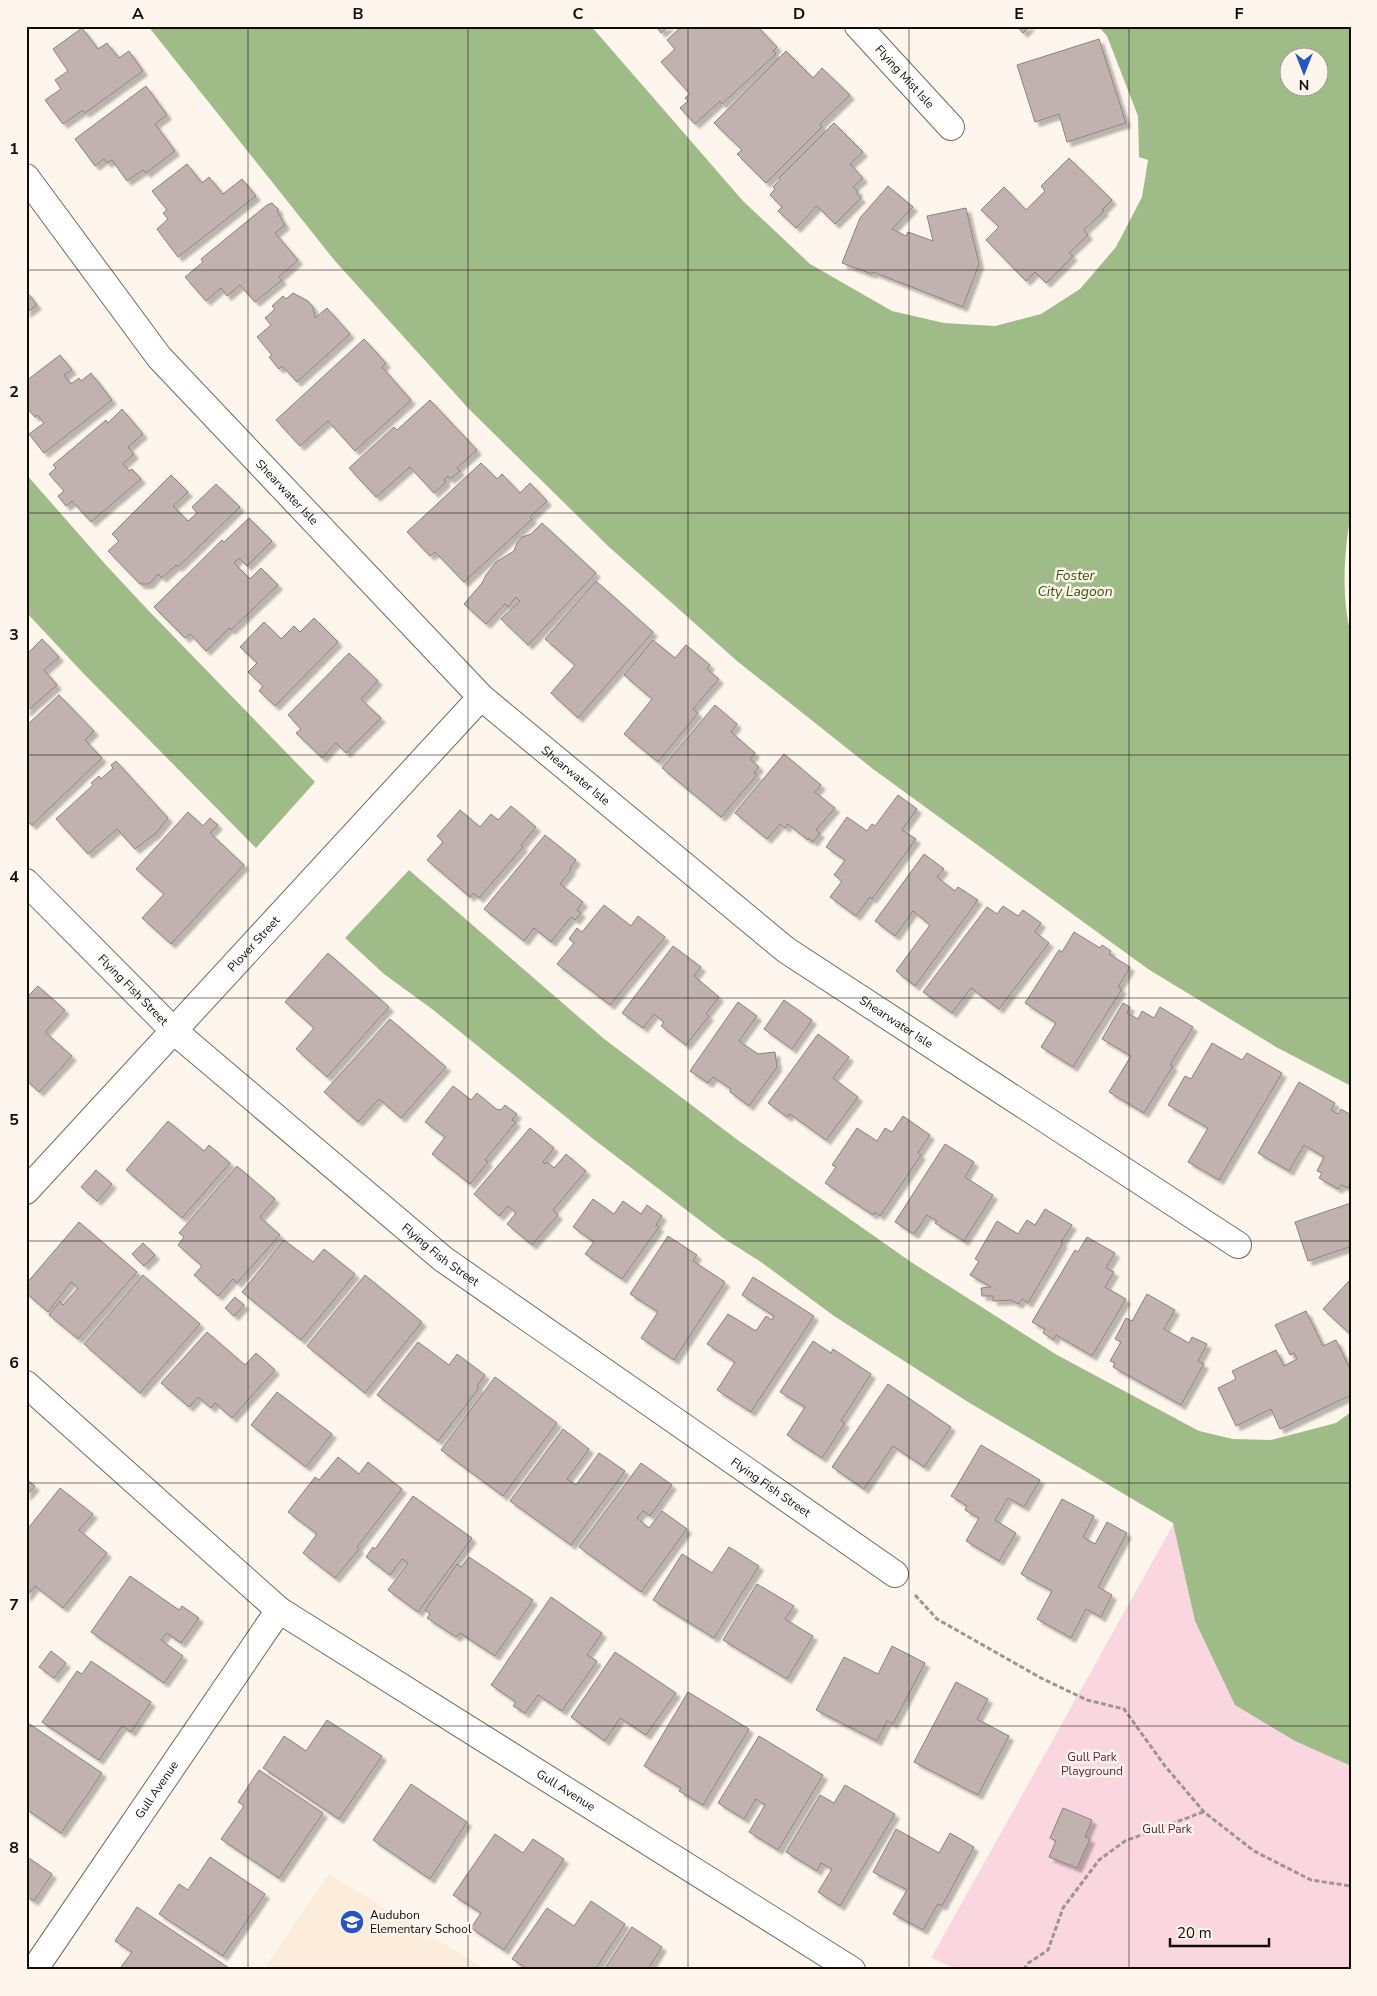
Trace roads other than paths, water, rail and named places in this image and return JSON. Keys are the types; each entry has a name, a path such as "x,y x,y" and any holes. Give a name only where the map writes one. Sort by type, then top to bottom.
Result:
{"street":[{"name":"Flying Mist Isle","path":"858,26 950,127"},
{"name":"Shearwater Isle","path":"26,177 159,357 481,697 786,950 1238,1245"},
{"name":"Plover Street","path":"26,1191 481,697"},
{"name":"Flying Fish Street","path":"26,882 174,1031 442,1259 896,1574"},
{"name":"Gull Avenue","path":"26,1384 279,1610 852,1970"},
{"name":"Gull Avenue","path":"34,1970 279,1610"}],"water":[{"name":"Foster City Lagoon","path":"148,26 591,26 743,201 810,264 892,311 944,323 995,326 1041,314 1080,289 1116,247 1142,197 1148,160 1139,157 1138,116 1107,36 1098,26 1351,26 1351,513 1347,543 1345,590 1351,635 1351,1086 1276,1047 1148,969 873,769 737,661 608,546 468,408 335,261"},
{"path":"26,474 147,609 315,782 256,848 83,673 26,612"},
{"path":"409,870 603,1038 739,1141 911,1262 1057,1355 1199,1431 1233,1439 1271,1440 1336,1423 1351,1412 1351,1766 1295,1741 1235,1705 1195,1621 1173,1523 968,1402 834,1316 761,1262 723,1238 592,1138 432,1009 384,974 345,938"}],"place":[{"name":"Audubon Elementary School","path":"352,1922"}],"park label":[{"name":"Gull Park Playground","path":"1092,1764"},
{"name":"Gull Park","path":"1167,1829"}]}
